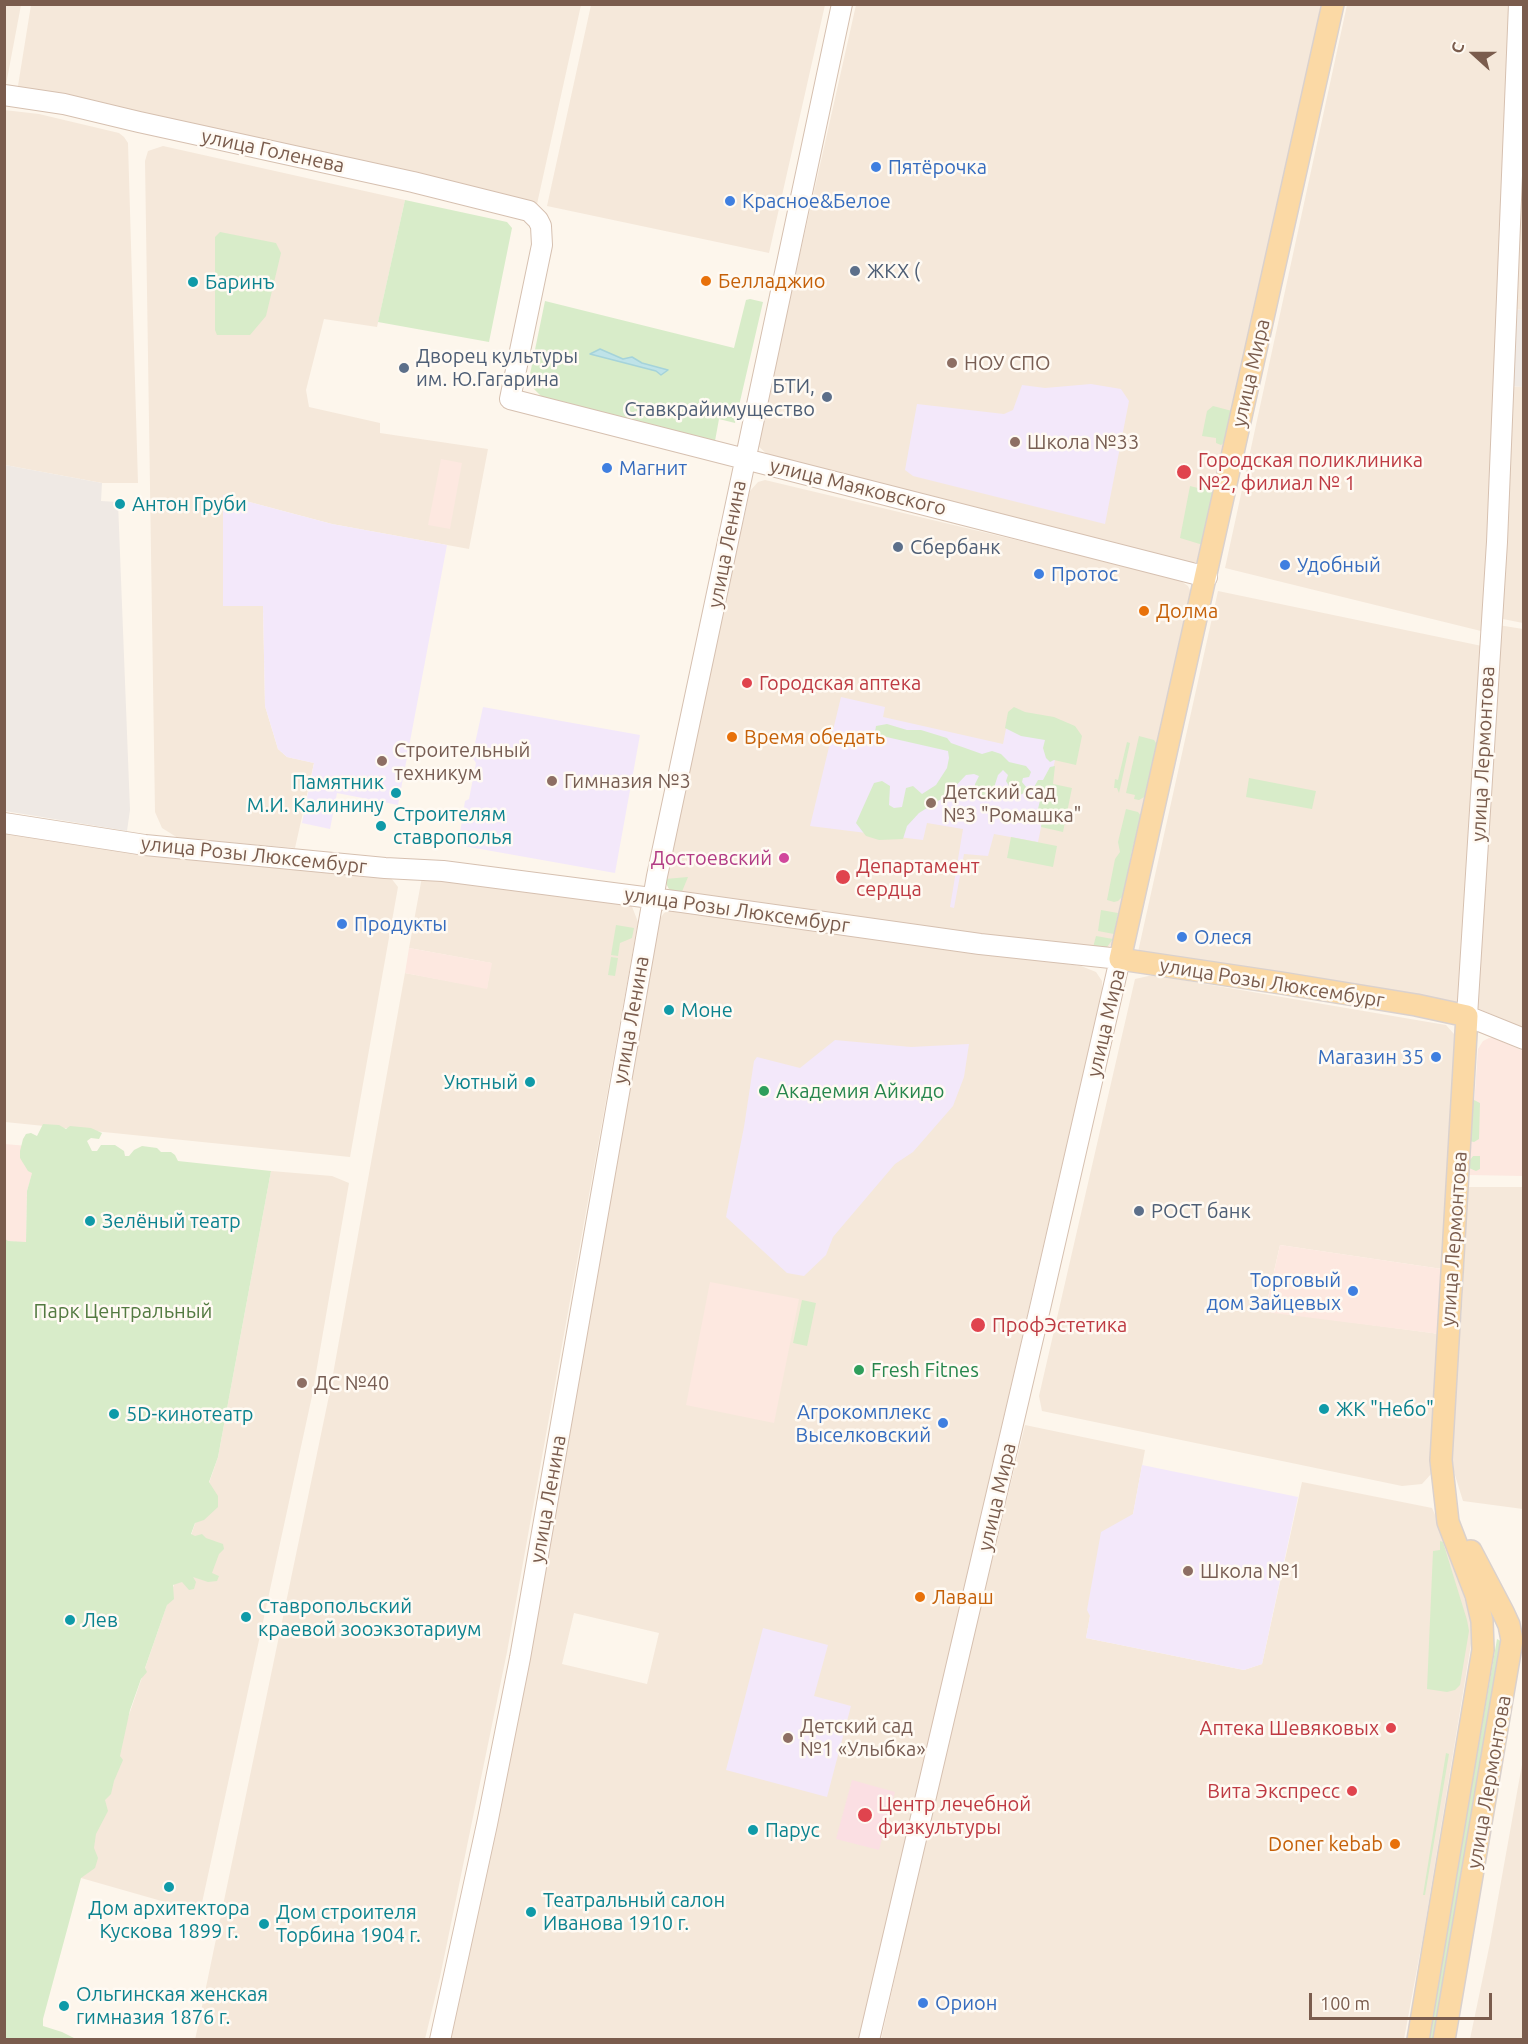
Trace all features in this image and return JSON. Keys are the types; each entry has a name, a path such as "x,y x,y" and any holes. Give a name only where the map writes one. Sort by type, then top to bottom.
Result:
{"main road":[{"name":"улица Ленина","path":"440,2040 520,1658 653,898 842,4"},
{"name":"улица Мира","path":"869,2040 1120,959 1333,4"},
{"name":"улица Лермонтова","path":"1418,2040 1484,1650 1482,1621 1476,1595 1448,1522 1441,1445 1497,542 1519,4"},
{"name":"улица Голенева","path":"4,95 64,104 413,182 529,211 541,226 542,245 510,399"},
{"name":"улица Маяковского","path":"510,399 1207,577"},
{"name":"улица Розы Люксембург","path":"4,823 143,845 443,871 980,944 1120,959 1292,984 1467,1016"},
{"path":"1467,1016 1524,1039"},
{"name":"улица Лермонтова","path":"1444,2040 1511,1657 1512,1640 1509,1624 1445,1503"},
{"path":"1484,1650 1493,1636 1501,1633 1506,1636 1511,1657"}],"shaded area":[{"path":"5,5 21,5 5,90"},
{"path":"31,5 581,5 537,204 37,94 17,92"},
{"path":"591,5 825,5 769,253 547,206"},
{"path":"856,5 1321,5 1200,561 1187,564 768,455 757,445"},
{"path":"1347,5 1513,5 1485,632 1225,568"},
{"path":"1523,27 1523,310 1512,309"},
{"path":"4,110 39,114 119,133 128,143 138,483 102,483 5,465"},
{"path":"163,146 405,200 377,327 324,319 306,390 309,407 380,423 380,433 488,449 469,549 332,524 223,495 224,606 263,606 265,706 278,749 287,757 314,763 295,848 178,838 162,828 155,812 145,161 148,151"},
{"path":"1512,309 1523,310 1523,387 1509,386"},
{"name":"Школа №33","path":"1091,384 1121,389 1129,401 1105,524 913,476 905,470 917,404 1004,414 1013,410 1022,385 1045,388"},
{"path":"1509,386 1523,387 1523,623 1498,618"},
{"path":"441,459 462,463 450,529 428,525"},
{"path":"5,465 102,483 101,501 118,502 130,810 127,831 5,811"},
{"path":"765,480 1163,575 1178,579 1188,586 1192,594 1113,943 1105,950 1096,952 681,894 669,889 665,881 677,818 750,491 758,482"},
{"path":"223,495 332,524 447,545 398,805 337,793 330,829 302,823 314,763 287,757 278,749 265,706 263,606 223,606"},
{"path":"1218,591 1482,646 1459,1007 1138,952"},
{"path":"1498,625 1523,629 1523,1028 1475,1007"},
{"name":"Детский сад №3 \"Ромашка\"","path":"841,697 885,707 883,717 1003,744 1008,719 1061,731 1038,842 994,834 988,856 964,854 954,908 950,907 963,829 927,823 923,840 810,826"},
{"name":"Гимназия №3","path":"483,707 640,735 615,873 458,845 465,801 469,799 476,763 472,757"},
{"path":"4,830 133,851 391,878 398,887 350,1157 5,1122"},
{"path":"422,877 631,904 638,922 507,1652 440,1977 425,2039 195,2040 330,1391 405,973 487,988 491,963 409,948"},
{"path":"676,907 1081,966 1096,972 1102,981 1102,992 860,2039 450,2040 515,1728 653,928 664,913","holes":["574,1613 659,1633 647,1684 562,1664"]},
{"path":"409,948 492,963 487,989 405,973"},
{"path":"1153,975 1446,1025 1454,1034 1456,1044 1442,1269 1280,1245 1265,1311 1440,1334 1432,1473 1422,1484 1402,1486 1042,1411 1039,1396 1135,979"},
{"path":"1489,1038 1523,1051 1523,1176 1469,1175 1478,1049 1483,1041"},
{"path":"835,1040 911,1047 969,1044 964,1077 953,1106 913,1152 895,1164 833,1237 826,1255 804,1276 787,1273 726,1217 744,1127 754,1061 757,1057 800,1068"},
{"path":"4,1144 40,1147 27,1191 26,1243 5,1241"},
{"path":"271,1171 332,1176 349,1183 312,1396 200,1912 81,1878 101,1796 218,1457"},
{"path":"1468,1187 1523,1187 1523,1509 1463,1501 1454,1472 1451,1444 1462,1307"},
{"path":"1280,1245 1442,1269 1440,1334 1265,1312"},
{"path":"710,1282 799,1299 774,1423 686,1405"},
{"path":"1025,1425 1145,1450 1133,1514 1090,1616 1086,1638 1244,1670 1262,1664 1302,1482 1432,1508 1445,1537 1473,1632 1404,2039 881,2040 938,1782"},
{"name":"Школа №1","path":"1142,1465 1298,1497 1262,1664 1244,1670 1086,1638 1090,1616 1087,1610 1101,1532 1133,1514"},
{"name":"Детский сад №1 «Улыбка»","path":"763,1628 828,1645 814,1696 851,1706 827,1797 726,1770"},
{"path":"1523,1759 1523,2039 1470,2039 1490,1943"},
{"name":"Центр лечебной физкультуры","path":"852,1780 895,1792 879,1850 836,1839"}],"green space":[{"path":"405,200 507,222 512,228 489,342 378,322"},
{"path":"220,232 276,243 281,253 266,316 250,335 217,335 215,330 215,237"},
{"path":"746,300 763,302 735,423 719,419 715,441 543,398 530,385 529,379 545,301 734,348"},
{"path":"1213,406 1232,411 1226,441 1221,445 1216,443 1216,438 1202,436 1207,411"},
{"path":"1204,481 1210,482 1209,487 1215,491 1203,545 1180,538 1190,486 1202,489"},
{"path":"1014,707 1025,712 1054,717 1075,726 1082,736 1076,765 1054,760 1050,762 1043,748 1045,740 1021,736 1005,728 1008,712"},
{"path":"887,724 907,730 921,730 947,738 951,743 982,754 992,751 1001,754 1009,762 1026,766 1031,772 1029,777 1023,778 1022,782 1026,787 1026,792 1020,795 1012,791 1006,781 1008,775 1003,770 998,775 992,794 987,798 974,792 979,776 966,775 946,796 919,813 907,826 903,839 879,840 866,836 856,823 874,783 882,781 890,786 889,805 894,808 902,807 906,788 913,786 922,794 936,785 947,768 949,758 948,751 882,736 875,732 876,726"},
{"path":"1139,736 1154,740 1158,746 1146,796 1139,800 1134,799 1135,795 1126,793"},
{"path":"1127,742 1130,743 1119,793 1117,788 1114,788 1115,779 1118,780"},
{"path":"1055,766 1053,784 1072,788 1063,832 1041,827 1043,816 1038,815 1038,809 1042,792 1033,789 1038,780 1043,780 1050,767"},
{"path":"1249,778 1316,791 1312,809 1246,797"},
{"path":"1126,809 1138,812 1141,816 1123,896 1114,902 1107,900 1115,859 1120,852 1118,842"},
{"path":"1011,837 1057,846 1053,867 1007,858"},
{"path":"688,877 681,894 669,889 665,881 665,879"},
{"path":"1101,910 1118,913 1114,934 1098,931"},
{"path":"616,925 634,928 632,938 620,943 618,956 611,955"},
{"path":"1096,936 1113,939 1107,947 1092,951"},
{"path":"611,957 618,958 615,976 608,975"},
{"path":"1469,1100 1480,1103 1479,1139 1474,1142 1469,1141"},
{"name":"Парк Центральный","path":"43,1124 59,1125 66,1129 70,1126 91,1128 102,1133 99,1139 91,1138 87,1141 92,1151 97,1151 101,1145 115,1145 124,1151 125,1156 129,1156 142,1146 157,1148 161,1152 171,1152 178,1161 271,1171 218,1457 209,1482 218,1496 218,1507 204,1520 195,1523 191,1534 195,1536 202,1534 206,1538 223,1544 224,1549 219,1554 212,1573 219,1576 217,1581 208,1582 193,1577 196,1582 194,1589 189,1590 182,1582 173,1585 174,1599 167,1605 145,1668 147,1672 141,1679 130,1710 120,1756 123,1760 111,1794 105,1800 108,1811 96,1834 94,1848 98,1858 95,1868 81,1878 43,2019 43,2026 76,2039 7,2040 4,2036 4,1238 8,1241 26,1242 27,1191 32,1173 28,1171 20,1158 20,1151 26,1134 31,1133 37,1136"},
{"path":"1473,1156 1480,1156 1480,1169 1476,1171 1469,1168 1468,1163"},
{"path":"802,1300 816,1303 807,1346 793,1343"},
{"path":"1440,1541 1443,1542 1469,1631 1460,1685 1455,1690 1447,1692 1427,1689 1433,1551 1440,1550"},
{"path":"1497,1639 1501,1641 1434,2039 1428,2040"},
{"path":"1446,1753 1449,1754 1425,1895 1423,1895"}],"water":[{"path":"600,349 623,359 632,357 642,363 668,370 661,375 656,371 590,354"}],"place":[{"name":"Пятёрочка","path":"876,167"},
{"name":"Красное&Белое","path":"730,201"},
{"name":"ЖКХ (","path":"855,271"},
{"name":"Белладжио","path":"706,281"},
{"name":"Баринъ","path":"193,282"},
{"name":"НОУ СПО","path":"952,363"},
{"name":"Дворец культуры им. Ю.Гагарина","path":"404,368"},
{"name":"БТИ, Ставкрайимущество","path":"827,397"},
{"name":"Школа №33","path":"1015,442"},
{"name":"Магнит","path":"607,468"},
{"name":"Городская поликлиника №2, филиал № 1","path":"1184,472"},
{"name":"Антон Груби","path":"120,504"},
{"name":"Сбербанк","path":"898,547"},
{"name":"Удобный","path":"1285,565"},
{"name":"Протос","path":"1039,574"},
{"name":"Долма","path":"1144,611"},
{"name":"Городская аптека","path":"747,683"},
{"name":"Время обедать","path":"732,737"},
{"name":"Строительный техникум","path":"382,761"},
{"name":"Гимназия №3","path":"552,781"},
{"name":"Памятник М.И. Калинину","path":"396,793"},
{"name":"Детский сад №3 \"Ромашка\"","path":"931,803"},
{"name":"Строителям ставрополья","path":"381,826"},
{"name":"Достоевский","path":"784,858"},
{"name":"Департамент сердца","path":"843,877"},
{"name":"Продукты","path":"342,924"},
{"name":"Олеся","path":"1182,937"},
{"name":"Моне","path":"669,1010"},
{"name":"Магазин 35","path":"1436,1057"},
{"name":"Уютный","path":"530,1082"},
{"name":"Академия Айкидо","path":"764,1091"},
{"name":"РОСТ банк","path":"1139,1211"},
{"name":"Зелёный театр","path":"90,1221"},
{"name":"Торговый дом Зайцевых","path":"1353,1291"},
{"name":"ПрофЭстетика","path":"978,1325"},
{"name":"Fresh Fitnes","path":"859,1370"},
{"name":"ДС №40","path":"302,1383"},
{"name":"ЖК \"Небо\"","path":"1324,1409"},
{"name":"5D-кинотеатр","path":"114,1414"},
{"name":"Агрокомплекс Выселковский","path":"943,1423"},
{"name":"Школа №1","path":"1188,1571"},
{"name":"Лаваш","path":"920,1597"},
{"name":"Ставропольский краевой зооэкзотариум","path":"246,1617"},
{"name":"Лев","path":"70,1620"},
{"name":"Аптека Шевяковых","path":"1391,1728"},
{"name":"Детский сад №1 «Улыбка»","path":"788,1738"},
{"name":"Вита Экспресс","path":"1352,1791"},
{"name":"Центр лечебной физкультуры","path":"865,1815"},
{"name":"Парус","path":"753,1830"},
{"name":"Doner kebab","path":"1395,1844"},
{"name":"Дом архитектора Кускова 1899 г.","path":"169,1887"},
{"name":"Театральный салон Иванова 1910 г.","path":"531,1912"},
{"name":"Дом строителя Торбина 1904 г.","path":"264,1924"},
{"name":"Орион","path":"923,2003"},
{"name":"Ольгинская женская гимназия 1876 г.","path":"64,2006"}]}
